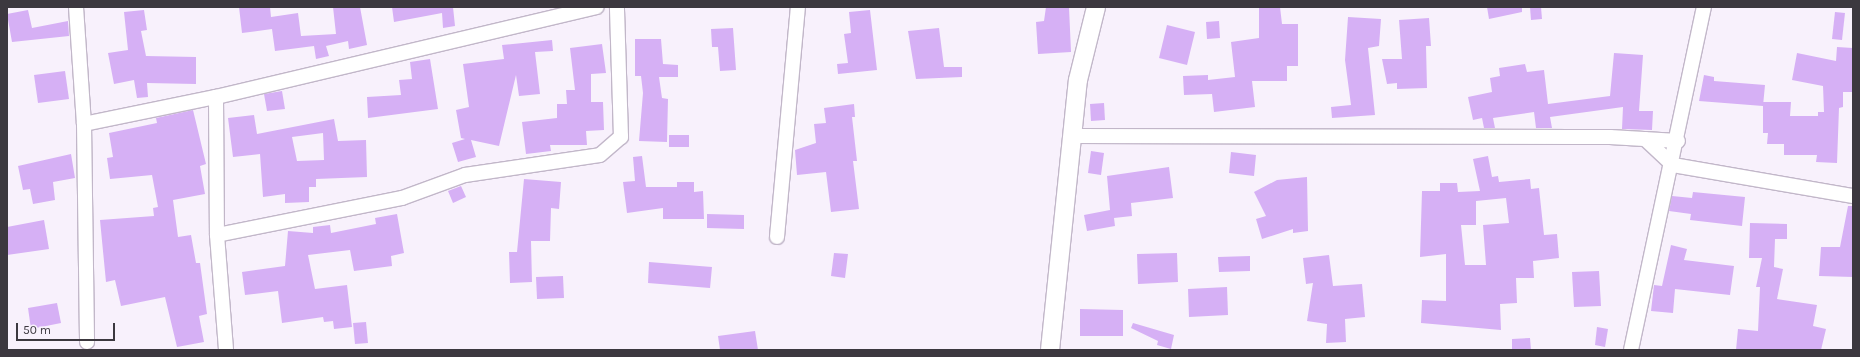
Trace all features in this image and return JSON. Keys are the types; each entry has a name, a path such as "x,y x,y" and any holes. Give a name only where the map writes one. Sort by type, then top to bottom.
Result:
{"street":[{"path":"76,7 84,124 87,342"},
{"path":"84,124 216,97 596,7"},
{"path":"217,235 402,198 465,175 600,155 621,137 617,7"},
{"path":"777,237 798,7"},
{"path":"1050,350 1078,80 1096,7"},
{"path":"1631,350 1673,165 1704,7"},
{"path":"216,97 217,235 226,350"},
{"path":"1073,136 1645,139 1678,141"},
{"path":"1645,139 1673,165 1853,196"}],"building":[{"path":"239,7 270,7 271,17 298,13 301,36 336,34 333,7 360,7 367,45 349,49 348,41 326,46 329,56 316,59 314,46 275,51 272,29 242,33"},
{"path":"392,7 453,7 455,26 443,28 442,13 394,22"},
{"path":"1046,7 1069,7 1071,52 1038,54 1036,22 1044,21"},
{"path":"1259,7 1280,7 1282,24 1298,24 1298,66 1287,66 1287,81 1252,81 1255,107 1214,112 1212,94 1184,95 1183,76 1208,75 1208,80 1235,77 1231,42 1259,38"},
{"path":"1487,7 1522,7 1522,12 1489,19"},
{"path":"1530,7 1541,7 1542,19 1531,20"},
{"path":"28,10 32,28 68,21 69,36 12,42 7,14"},
{"path":"144,10 147,30 141,31 146,56 196,57 196,84 147,83 148,97 137,98 134,80 114,84 108,53 128,50 124,12"},
{"path":"870,10 877,70 838,74 837,64 848,63 844,34 851,33 849,12"},
{"path":"1835,12 1845,13 1842,40 1832,39"},
{"path":"1348,17 1381,19 1379,46 1368,48 1375,115 1332,118 1331,107 1351,105 1345,60"},
{"path":"1429,18 1431,46 1426,46 1427,88 1397,89 1397,83 1387,84 1382,59 1402,59 1399,20"},
{"path":"1219,21 1220,38 1207,39 1206,22"},
{"path":"1167,25 1195,32 1187,65 1159,58"},
{"path":"733,28 736,70 720,71 718,47 712,47 711,29"},
{"path":"939,28 944,67 962,67 962,77 916,79 908,31"},
{"path":"635,39 661,39 663,64 678,65 678,77 659,77 662,98 668,99 667,142 639,141 643,93 641,76 635,76"},
{"path":"552,40 553,51 535,52 540,94 519,96 516,75 499,146 471,140 476,157 458,162 452,143 465,139 461,138 456,110 469,107 463,64 504,59 502,45"},
{"path":"602,44 606,73 591,74 591,102 603,102 604,130 586,131 587,145 550,145 551,151 526,154 522,122 557,118 557,104 567,104 566,90 575,90 570,48"},
{"path":"1837,47 1853,48 1853,92 1843,92 1843,107 1839,108 1837,163 1816,162 1817,155 1784,155 1784,144 1767,144 1768,133 1763,133 1763,102 1791,102 1790,116 1818,116 1818,112 1824,112 1823,86 1792,80 1797,53 1836,61"},
{"path":"1614,53 1643,55 1639,111 1653,111 1652,130 1622,129 1623,107 1550,117 1552,128 1536,128 1534,112 1493,118 1495,128 1484,128 1482,118 1473,120 1468,97 1492,92 1490,78 1500,76 1499,68 1525,64 1527,72 1544,70 1548,104 1610,96"},
{"path":"430,59 438,109 368,118 367,97 401,95 399,80 412,79 410,62"},
{"path":"65,71 69,99 38,103 34,75"},
{"path":"1704,75 1714,77 1714,81 1765,85 1763,106 1699,101"},
{"path":"282,91 285,109 267,111 264,94"},
{"path":"1104,103 1105,120 1091,121 1090,104"},
{"path":"854,104 855,117 852,117 857,161 853,161 859,209 831,212 826,172 797,175 795,150 816,143 814,124 826,123 824,108"},
{"path":"193,110 206,164 200,166 205,194 173,200 178,237 191,235 196,263 200,263 207,314 199,316 204,342 177,347 165,297 121,306 115,280 106,282 100,220 154,216 153,208 158,207 152,175 110,179 107,158 113,157 109,133 157,123 156,118"},
{"path":"254,115 257,134 334,119 338,141 366,140 367,177 316,179 316,187 309,187 309,202 285,203 285,194 263,197 260,154 233,157 228,118","holes":["323,133 324,160 297,161 292,137"]},
{"path":"669,135 689,135 689,147 669,147"},
{"path":"1091,151 1104,153 1101,175 1088,173"},
{"path":"1231,152 1256,155 1254,176 1229,173"},
{"path":"71,154 75,178 53,182 55,200 33,204 30,189 23,190 18,166"},
{"path":"642,156 646,187 677,187 677,182 694,182 694,192 703,191 704,219 663,219 663,208 627,213 623,182 635,181 633,157"},
{"path":"1488,156 1492,177 1498,176 1499,182 1530,179 1531,189 1539,188 1544,235 1557,234 1559,258 1533,261 1534,278 1516,278 1517,303 1500,304 1501,330 1421,323 1422,300 1446,301 1446,254 1420,257 1422,191 1440,191 1440,183 1457,183 1458,192 1480,191 1473,159","holes":["1506,198 1509,223 1483,225 1486,265 1465,265 1461,225 1476,225 1476,201"]},
{"path":"1169,167 1173,198 1131,203 1132,216 1114,218 1115,226 1087,231 1084,215 1110,210 1107,176"},
{"path":"1307,177 1308,231 1293,233 1293,229 1262,239 1256,219 1266,216 1254,192 1277,180"},
{"path":"524,179 561,182 559,209 551,208 550,241 531,241 532,282 510,283 509,252 517,252"},
{"path":"461,186 466,197 453,203 448,191"},
{"path":"1693,192 1745,197 1742,226 1690,220 1691,214 1669,211 1672,196 1692,198"},
{"path":"1848,206 1853,206 1853,277 1819,276 1821,247 1840,247"},
{"path":"397,214 404,253 391,256 392,266 354,271 350,250 308,255 315,289 347,285 352,327 334,329 333,321 324,322 323,317 282,323 278,291 245,295 242,272 285,266 288,231 313,233 313,227 330,225 331,233 376,224 375,218"},
{"path":"707,214 744,215 744,229 707,228"},
{"path":"44,220 49,249 7,255 7,227"},
{"path":"1750,223 1787,224 1787,239 1775,239 1774,267 1783,269 1777,299 1817,305 1813,326 1826,329 1821,350 1736,350 1738,329 1758,331 1760,287 1756,287 1762,258 1749,258"},
{"path":"1671,245 1687,249 1684,260 1734,266 1730,295 1675,289 1673,313 1651,311 1654,285 1662,286"},
{"path":"834,253 848,254 845,278 831,276"},
{"path":"1177,253 1178,282 1138,284 1137,254"},
{"path":"1329,255 1333,286 1362,284 1365,317 1345,319 1346,342 1326,343 1327,324 1307,321 1313,283 1306,284 1303,258"},
{"path":"1250,256 1250,271 1219,272 1218,257"},
{"path":"649,262 712,267 710,288 648,283"},
{"path":"1599,271 1601,306 1574,307 1572,272"},
{"path":"563,276 564,298 537,299 536,277"},
{"path":"1227,287 1228,315 1189,317 1188,289"},
{"path":"57,303 61,323 31,329 28,308"},
{"path":"1080,309 1123,310 1123,336 1080,336"},
{"path":"366,322 368,343 355,344 353,323"},
{"path":"1133,323 1174,335 1171,349 1157,345 1158,341 1131,328"},
{"path":"1597,327 1608,329 1605,347 1595,345"},
{"path":"755,331 758,350 720,350 718,336"},
{"path":"1530,338 1531,350 1512,350 1512,339"}]}
